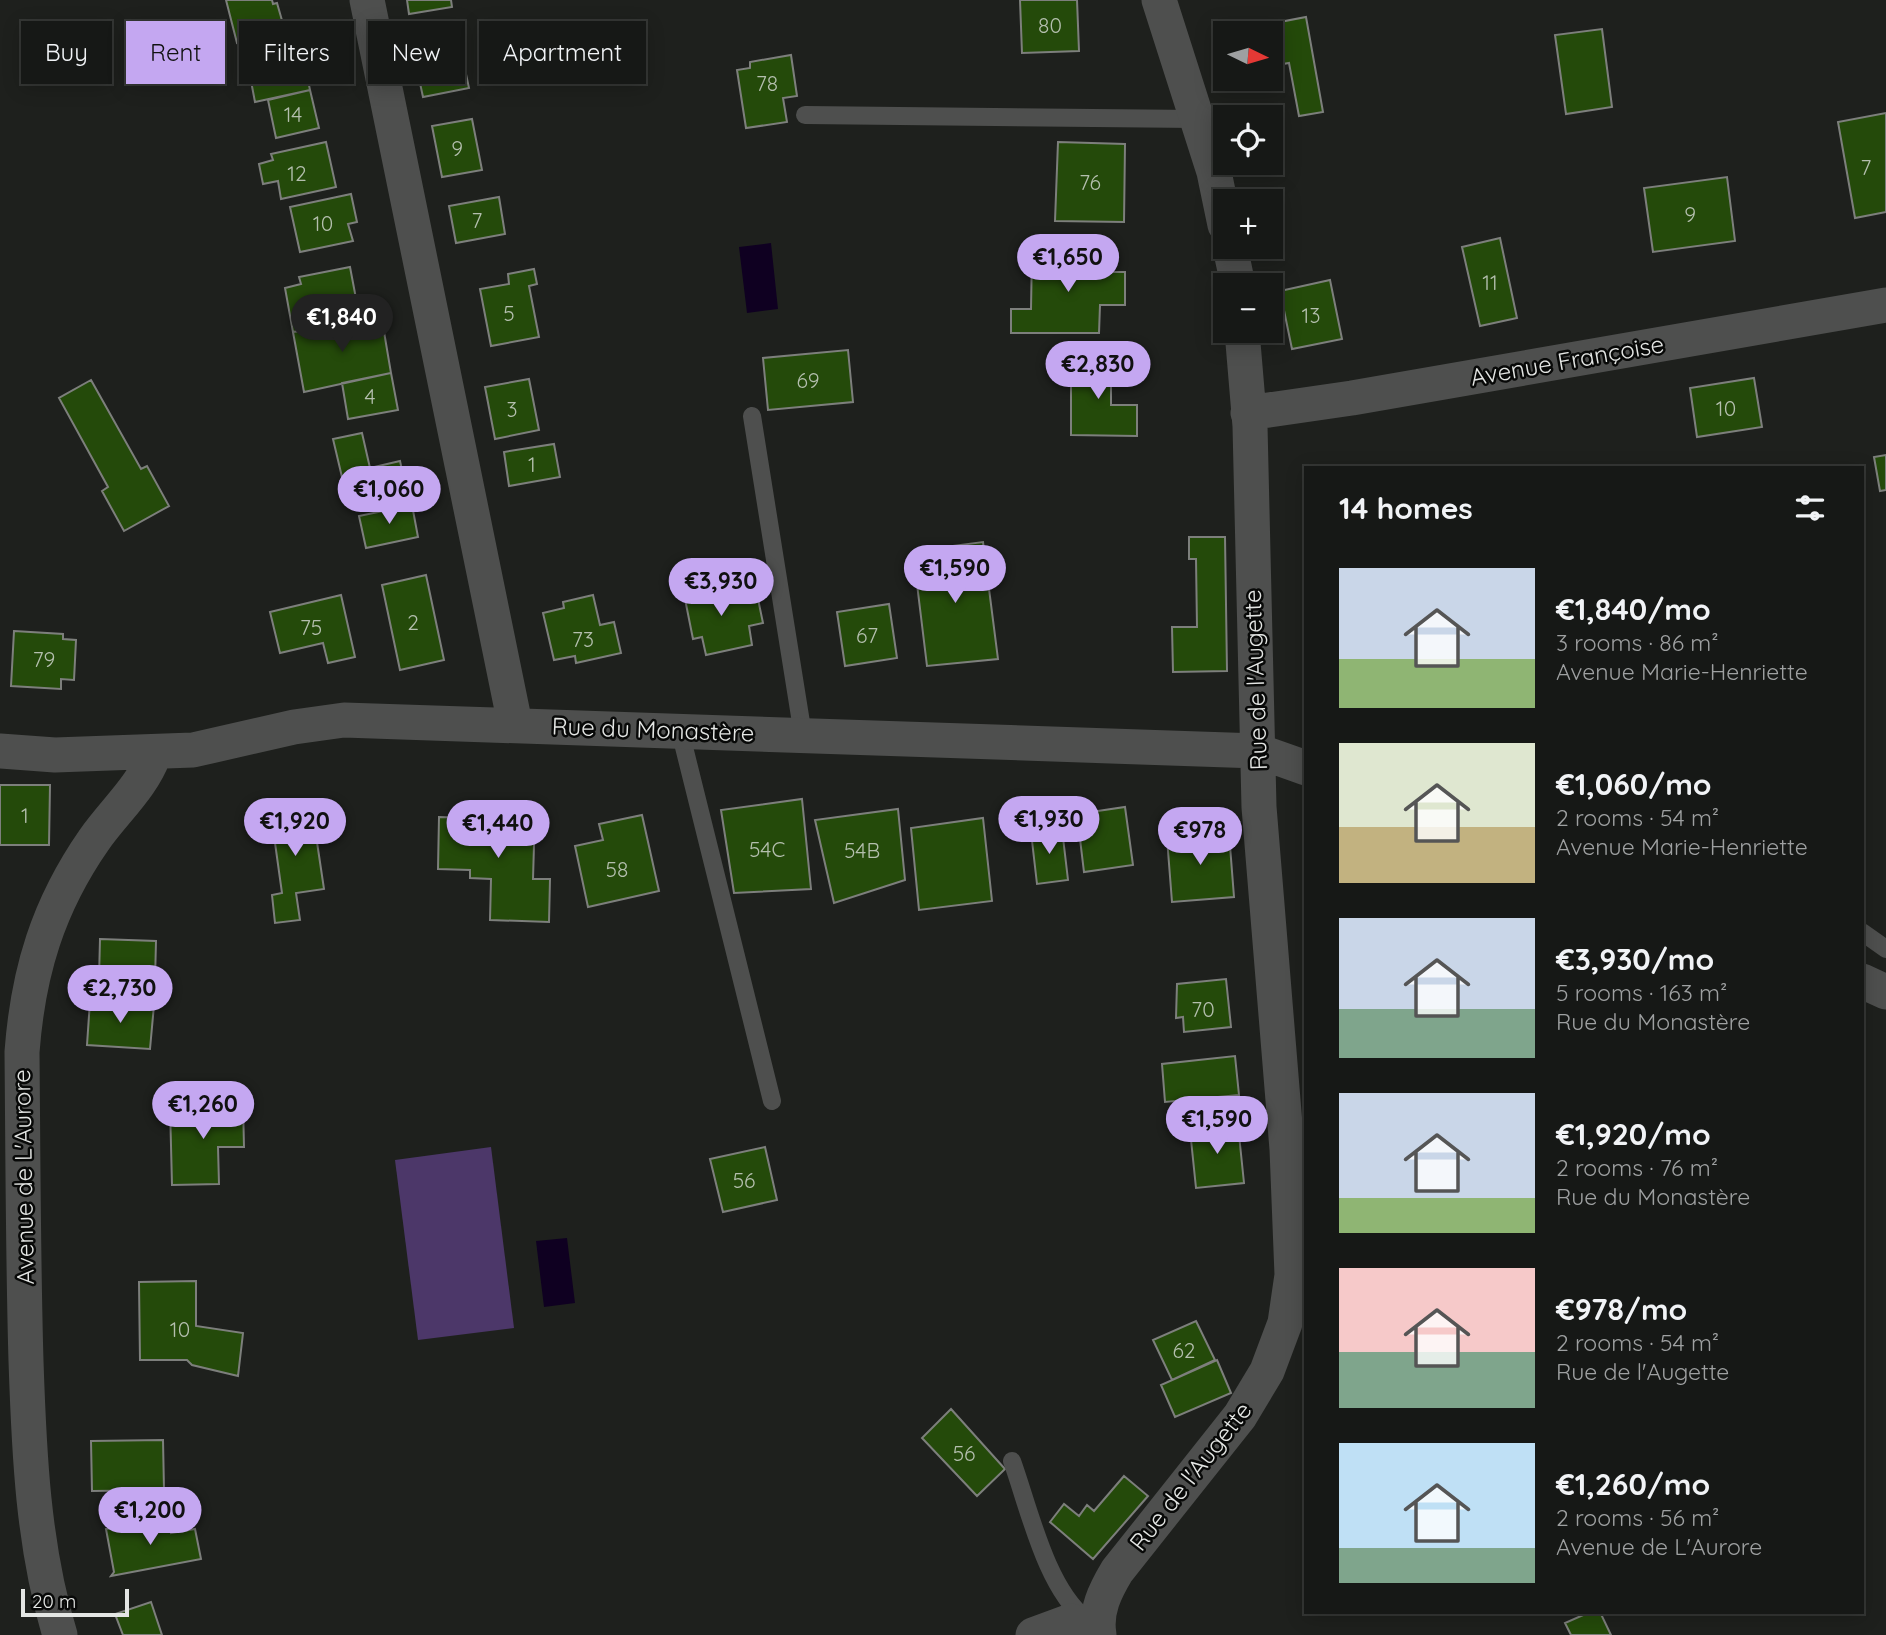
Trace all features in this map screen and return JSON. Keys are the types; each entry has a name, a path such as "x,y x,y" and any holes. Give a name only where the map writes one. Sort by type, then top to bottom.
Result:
{"street":[{"path":"367,0 515,724"},
{"path":"1159,0 1218,189"},
{"name":"Avenue Françoise","path":"1248,413 1352,398 1886,305"},
{"name":"Rue de l'Augette","path":"1103,1633 1097,1617 1104,1593 1117,1571 1240,1416 1295,1325 1293,1248 1259,807 1248,413 1243,343"},
{"name":"Rue du Monastère","path":"0,751 55,755 193,750 294,727 345,719 1258,751 1304,767"},
{"name":"Avenue de L'Aurore","path":"60,1635 41,1551 27,1404 22,1065 26,1006 34,964 48,923 87,851 110,817 137,788 149,770 155,752"},
{"path":"1864,982 1886,992"},
{"path":"1033,1635 1070,1621 1103,1633"}],"lane":[{"path":"805,115 1197,119"},
{"path":"752,416 803,735"},
{"path":"680,731 772,1101"},
{"path":"1864,933 1886,949"},
{"path":"1012,1461 1049,1565 1071,1606 1103,1633"}],"shaded area":[{"path":"771,243 778,309 747,313 739,247"},
{"path":"491,1147 514,1328 418,1340 395,1160"},
{"path":"567,1238 575,1303 544,1307 536,1241"}],"building":[{"path":"226,0 272,0 273,4 277,3 282,21 239,21 237,43"},
{"path":"407,0 451,0 452,7 409,14"},
{"path":"1020,0 1077,0 1079,51 1022,53"},
{"path":"1306,17 1323,112 1299,116 1289,63 1283,64 1283,21"},
{"path":"1602,29 1612,107 1566,114 1555,35"},
{"path":"791,55 797,96 783,98 787,122 746,128 737,70 750,68 750,62"},
{"path":"465,69 469,88 423,97 420,84 465,84"},
{"path":"252,84 309,84 310,90 255,102"},
{"path":"310,90 319,128 276,138 268,100"},
{"path":"1886,113 1886,212 1855,218 1838,122"},
{"path":"472,119 482,170 442,177 432,126"},
{"path":"326,142 336,187 281,199 278,181 263,184 259,164 273,160 271,154"},
{"path":"1058,142 1125,144 1124,222 1055,221"},
{"path":"1727,177 1735,241 1653,252 1644,188"},
{"path":"351,194 357,222 348,224 353,241 300,252 290,207"},
{"path":"499,197 505,234 456,243 449,206"},
{"path":"1500,238 1517,318 1480,326 1462,247"},
{"path":"1032,252 1100,253 1100,272 1125,272 1125,305 1100,305 1099,333 1011,333 1011,309 1031,309"},
{"path":"350,267 358,309 332,315 333,324 293,332 285,288 301,284 299,277"},
{"path":"534,269 537,284 529,286 539,337 491,346 480,289 509,284 508,274"},
{"path":"1330,280 1342,339 1292,349 1283,306 1283,290"},
{"path":"382,320 391,373 304,392 293,332"},
{"path":"848,350 853,402 768,410 763,358"},
{"path":"1071,357 1111,357 1111,405 1137,405 1137,436 1071,435"},
{"path":"391,373 398,410 348,419 342,383"},
{"path":"1754,378 1762,427 1697,437 1690,388"},
{"path":"529,379 539,430 495,439 485,387"},
{"path":"91,380 141,469 147,466 169,506 124,531 102,491 108,487 59,398"},
{"path":"362,433 370,468 400,461 407,493 357,504 354,492 346,494 333,439"},
{"path":"554,444 560,477 509,486 504,452"},
{"path":"1886,455 1886,490 1880,491 1874,457"},
{"path":"412,505 418,537 366,548 359,516"},
{"path":"1189,537 1225,537 1227,671 1173,672 1172,627 1197,627 1196,559 1189,559"},
{"path":"983,542 998,659 927,666 913,551"},
{"path":"983,542 998,659 927,666 913,551"},
{"path":"426,575 444,660 400,670 382,585"},
{"path":"710,584 711,591 740,586 743,602 758,599 763,623 749,626 752,645 706,655 702,637 693,639 683,589"},
{"path":"341,595 355,657 328,663 323,643 280,653 270,612"},
{"path":"593,595 600,625 614,622 621,653 576,663 575,656 554,660 543,613 564,608 563,602"},
{"path":"889,604 897,658 845,666 837,612"},
{"path":"14,631 63,634 63,639 76,640 74,680 61,679 61,689 11,686"},
{"path":"0,785 50,785 49,845 0,845"},
{"path":"802,799 811,889 734,893 721,810"},
{"path":"802,799 811,889 734,893 721,810"},
{"path":"311,802 324,889 296,893 300,920 275,923 272,895 282,893 270,807"},
{"path":"1125,807 1133,865 1084,872 1077,814"},
{"path":"472,809 535,811 533,879 550,879 549,922 490,920 491,879 470,878 470,870 438,869 439,817 472,818"},
{"path":"898,809 905,880 834,903 815,820"},
{"path":"642,815 659,891 588,907 575,846 603,840 599,824"},
{"path":"983,818 992,901 919,910 911,828"},
{"path":"983,818 992,901 919,910 911,828"},
{"path":"1062,829 1068,880 1037,884 1031,832"},
{"path":"1229,833 1234,897 1172,902 1167,838"},
{"path":"100,939 156,941 155,981 99,979"},
{"path":"1226,979 1231,1027 1184,1032 1183,1017 1176,1018 1177,984"},
{"path":"90,1001 154,1005 150,1049 87,1045"},
{"path":"1235,1056 1239,1095 1165,1102 1162,1064"},
{"path":"243,1104 244,1147 218,1147 219,1184 172,1185 170,1106"},
{"path":"1238,1125 1244,1183 1196,1188 1190,1130"},
{"path":"765,1147 777,1200 723,1212 710,1159"},
{"path":"196,1281 196,1326 243,1333 238,1376 192,1365 187,1360 140,1360 139,1282"},
{"path":"1196,1321 1215,1360 1172,1380 1153,1340"},
{"path":"1217,1360 1231,1393 1175,1417 1161,1385"},
{"path":"951,1409 1005,1469 977,1496 922,1438"},
{"path":"163,1440 164,1490 92,1491 91,1441"},
{"path":"1124,1476 1148,1496 1093,1559 1050,1522 1064,1504 1079,1516 1087,1505 1094,1511"},
{"path":"168,1519 171,1533 195,1529 201,1559 111,1576 114,1572 106,1529"},
{"path":"151,1602 162,1635 123,1635 115,1614"},
{"path":"1585,1614 1601,1614 1611,1635 1571,1635 1565,1623"}]}
